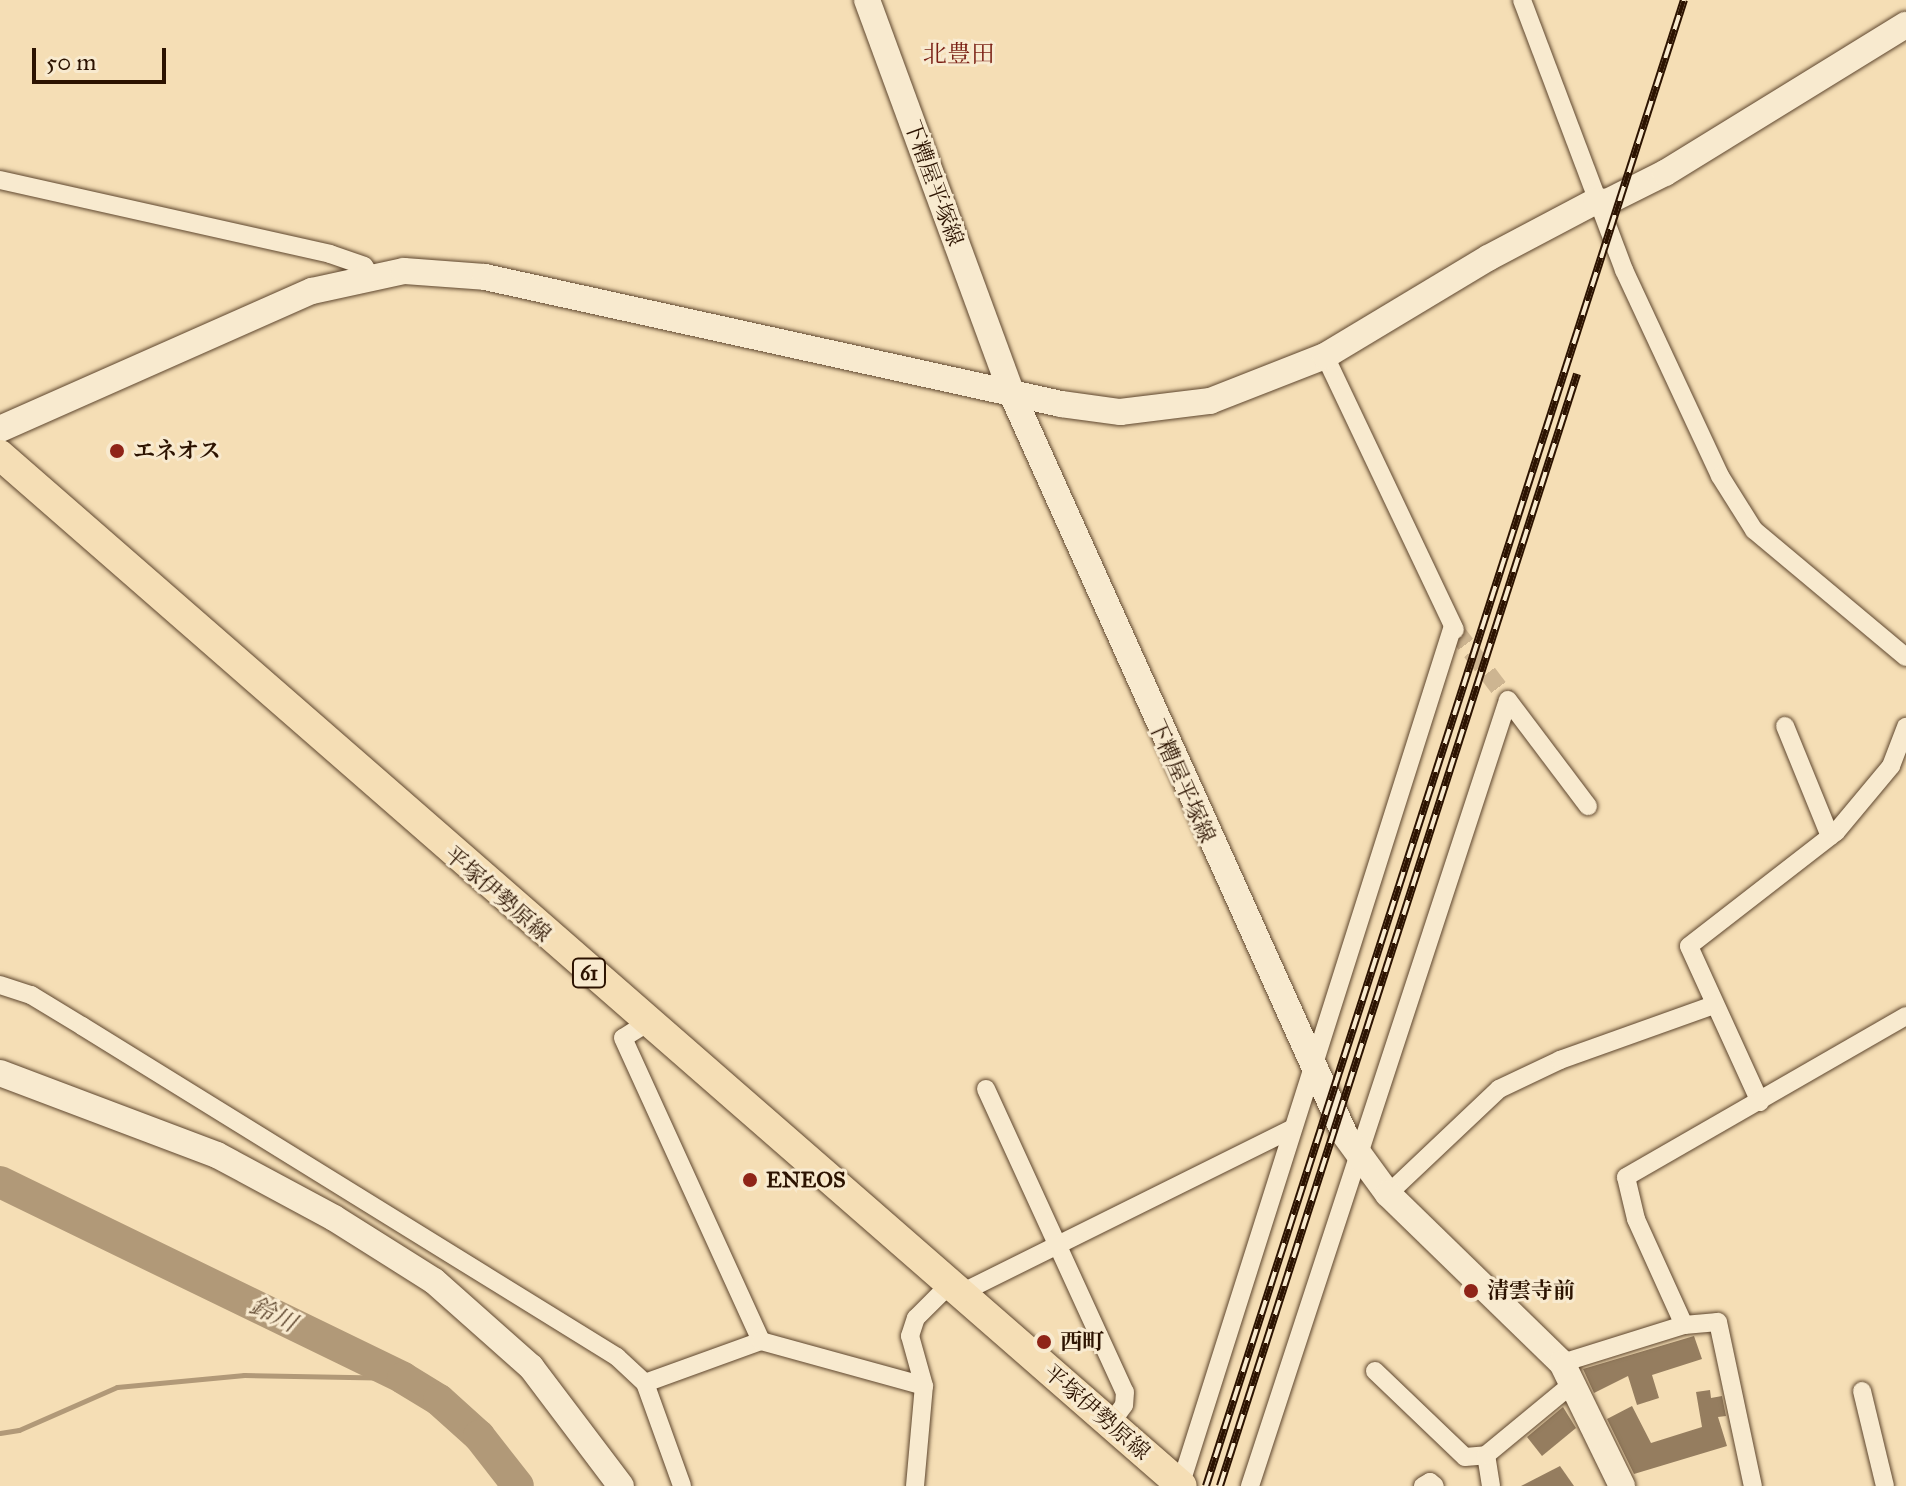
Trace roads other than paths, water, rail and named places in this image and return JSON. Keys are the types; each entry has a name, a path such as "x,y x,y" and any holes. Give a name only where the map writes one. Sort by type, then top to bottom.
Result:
{"main road":[{"name":"平塚伊勢原線","path":"0,455 647,1023 1181,1485"}],"street":[{"name":"下糟屋平塚線","path":"867,0 1012,394 1313,1069 1358,1158 1388,1194 1567,1374 1622,1486"},
{"path":"1522,0 1596,201 1720,476 1754,530 1906,657"},
{"path":"0,429 312,291 371,276 437,272 485,277 1012,394 1120,412 1170,410 1253,388 1325,356 1488,258 1596,201 1601,192 1662,160 1680,160 1906,25"},
{"path":"0,180 330,254 364,266 371,276"},
{"path":"1181,1485 1290,1130 1313,1069 1454,628 1325,356"},
{"path":"1250,1486 1508,700 1588,806"},
{"path":"1785,726 1830,836"},
{"path":"1760,1102 1689,946 1830,836 1891,766 1906,727"},
{"path":"0,985 31,995 617,1357 645,1383 682,1486"},
{"path":"1388,1194 1499,1089 1560,1060 1714,1005"},
{"path":"1684,1325 1636,1219 1626,1177 1906,1016"},
{"path":"647,1023 623,1038 761,1341"},
{"path":"0,1073 217,1155 334,1218 434,1281 531,1367 621,1486"},
{"path":"986,1089 1125,1392 1124,1405 1110,1424"},
{"path":"915,1486 924,1386 910,1336 916,1318 955,1289 1058,1245 1290,1130"},
{"path":"1375,1371 1465,1457 1486,1455 1567,1374 1684,1325 1718,1322 1753,1486"},
{"path":"645,1383 761,1341 924,1386"},
{"path":"1862,1391 1885,1486"},
{"path":"1486,1455 1491,1486"},
{"path":"1423,1486 1430,1482 1435,1486"}],"waterway":[{"name":"鈴川","path":"0,1182 403,1378 439,1400 479,1436 518,1486"},
{"path":"0,1433 19,1430 117,1387 244,1375 403,1378"}],"tunnel":[{"path":"1455,630 1508,700"}],"railway":[{"path":"1206,1486 1684,0"},
{"path":"1220,1486 1577,374"}],"place":[{"name":"エネオス","path":"117,451"},
{"name":"ENEOS","path":"750,1180"},
{"name":"清雲寺前","path":"1471,1291"},
{"name":"西町","path":"1044,1342"}],"district":[{"name":"北豊田","path":"959,55"}]}
